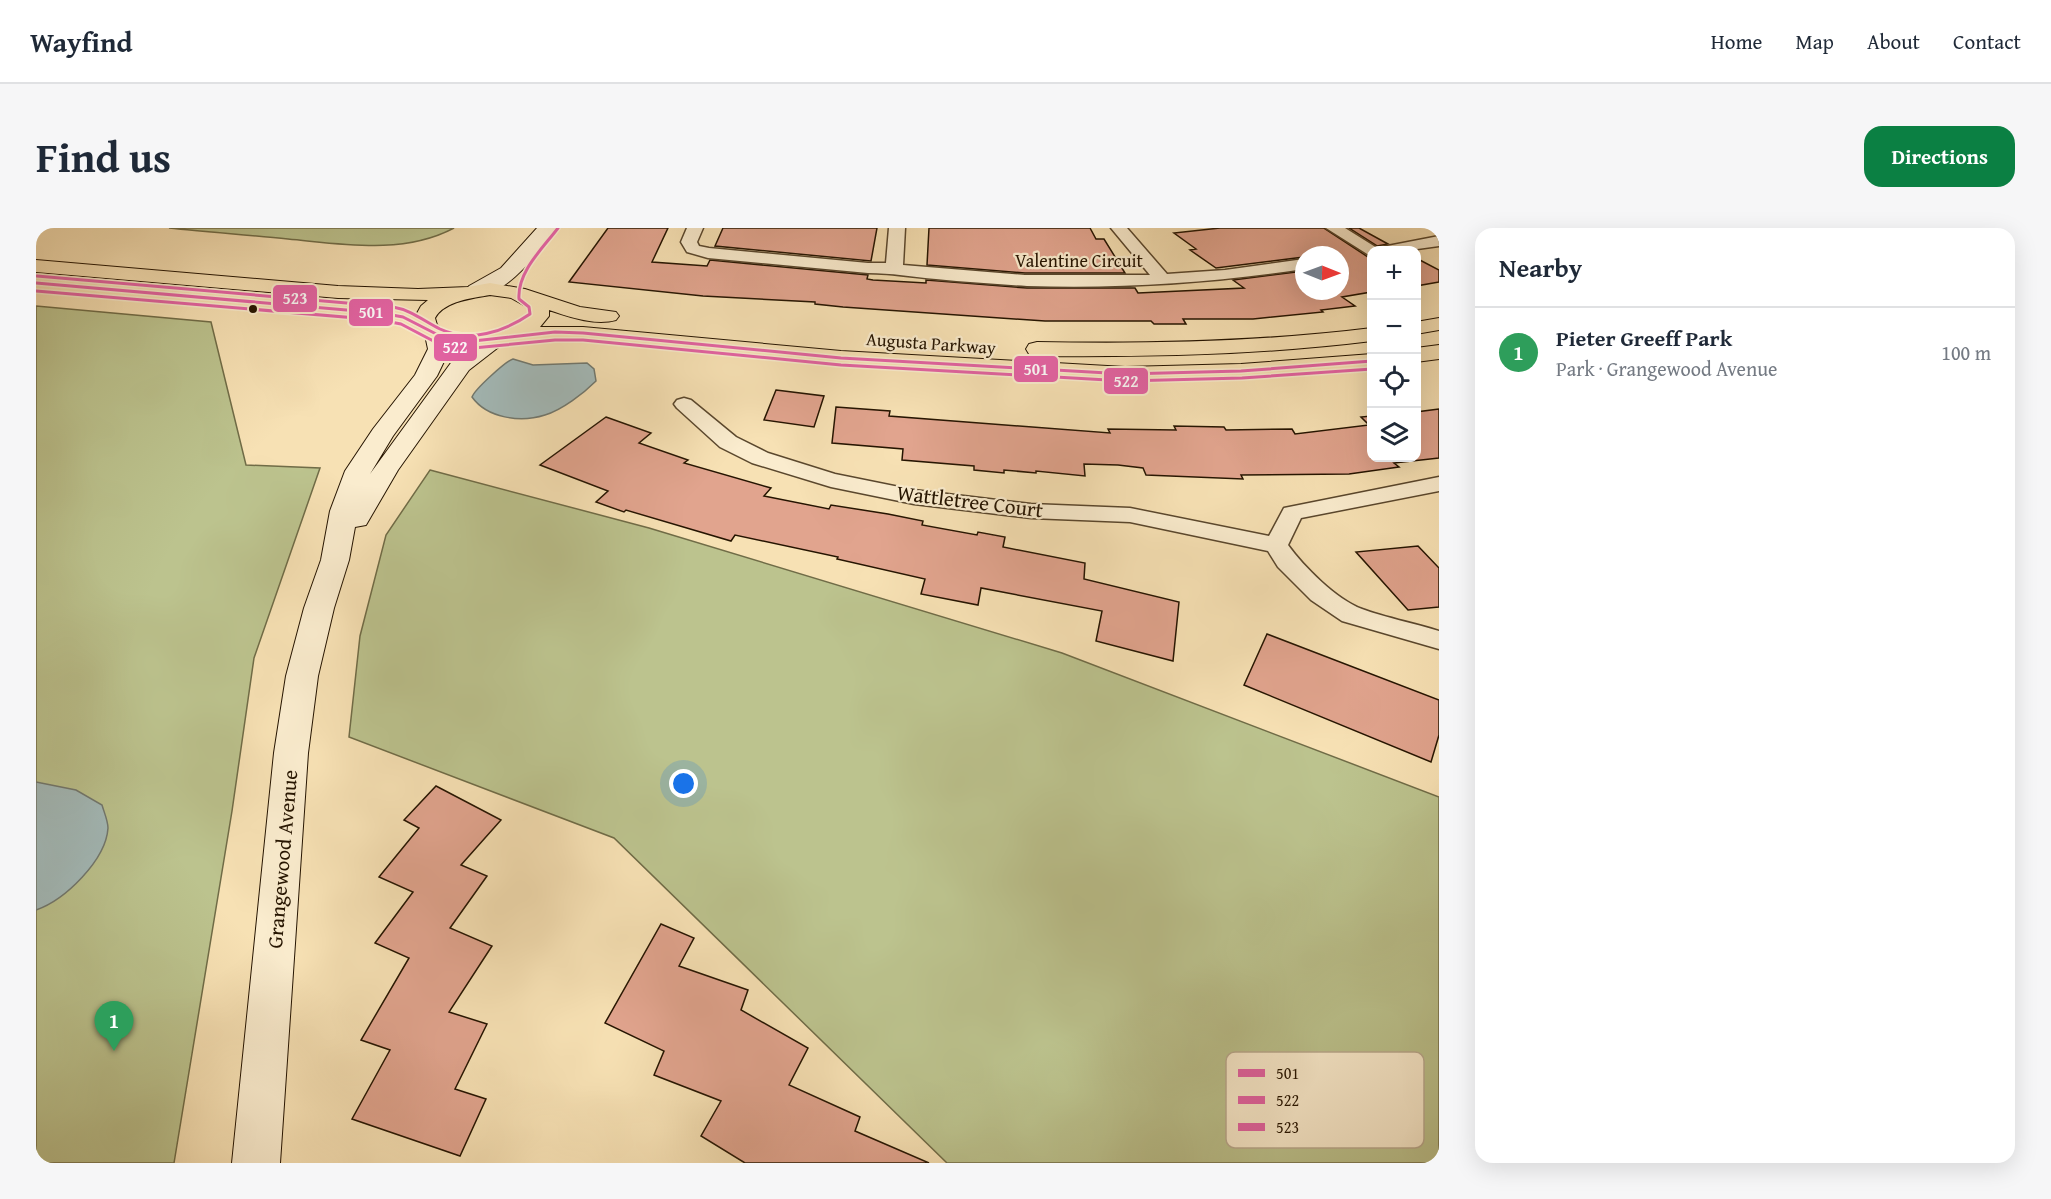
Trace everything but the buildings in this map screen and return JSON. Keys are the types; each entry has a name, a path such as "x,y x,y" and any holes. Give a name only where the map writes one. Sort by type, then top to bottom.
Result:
{"main road":[{"path":"36,266 338,292 418,295 470,292"},
{"path":"36,283 381,313 403,317 435,334"},
{"name":"Augusta Parkway","path":"470,292 503,290 578,313 668,323 997,348 1179,349 1259,345 1367,334"},
{"path":"435,334 426,326 425,318 429,310 438,303 470,292"},
{"path":"501,338 530,326 537,318 536,303 527,296"},
{"path":"1421,327 1439,324"},
{"name":"Augusta Parkway","path":"435,334 464,342 555,332 583,333 842,358 1125,374 1241,371 1367,361"},
{"path":"1421,354 1439,352"}],"street":[{"path":"470,292 496,283 508,274 546,228"},
{"path":"527,296 537,269 568,228"},
{"name":"Valentine Circuit","path":"695,228 689,242 693,249 708,253 1030,282 1132,281 1295,265"},
{"path":"894,268 897,228"},
{"path":"1119,228 1162,279"},
{"path":"1334,228 1367,249"},
{"path":"1408,246 1439,241"},
{"path":"1350,256 1367,253"},
{"name":"Grangewood Avenue","path":"256,1163 297,709 302,676 313,630 335,560 344,511 358,471 382,434 426,376 439,349 435,334"},
{"name":"Grangewood Avenue","path":"335,560 361,509 386,469 461,365 482,348 501,338"},
{"name":"Wattletree Court","path":"684,404 728,442 760,458 831,480 914,497 1031,511 1130,515 1276,545"},
{"path":"1439,484 1292,513 1276,545 1287,561 1320,594 1351,615 1439,640"}],"green space":[{"path":"169,228 454,228 414,242 372,246"},
{"path":"36,306 211,322 246,465 320,468 254,658 232,811 174,1163 36,1163"},
{"path":"430,470 649,528 1062,653 1439,797 1439,1163 947,1163 614,838 349,737 360,636 386,535"}],"water":[{"path":"513,359 533,365 587,363 594,369 596,381 572,401 552,413 525,419 505,417 486,410 472,397 491,376"},
{"path":"36,782 76,790 102,805 108,828 100,853 82,877 59,897 36,910"}],"transit line":[{"name":"523","path":"37,276 393,307 410,312 446,331 457,334 490,333 512,325 530,314 529,307 519,299 521,282 532,262 558,228"},
{"name":"501","path":"36,283 381,313 403,317 444,338 464,342 555,332 583,333 841,358 1125,374 1241,371 1367,361"},
{"name":"522","path":"36,291 380,320 401,324 441,345 463,349 555,340 583,340 841,365 1125,381 1242,378 1367,369"}],"place":[{"name":"Pieter Greeff Park","path":"114,1051"}]}
